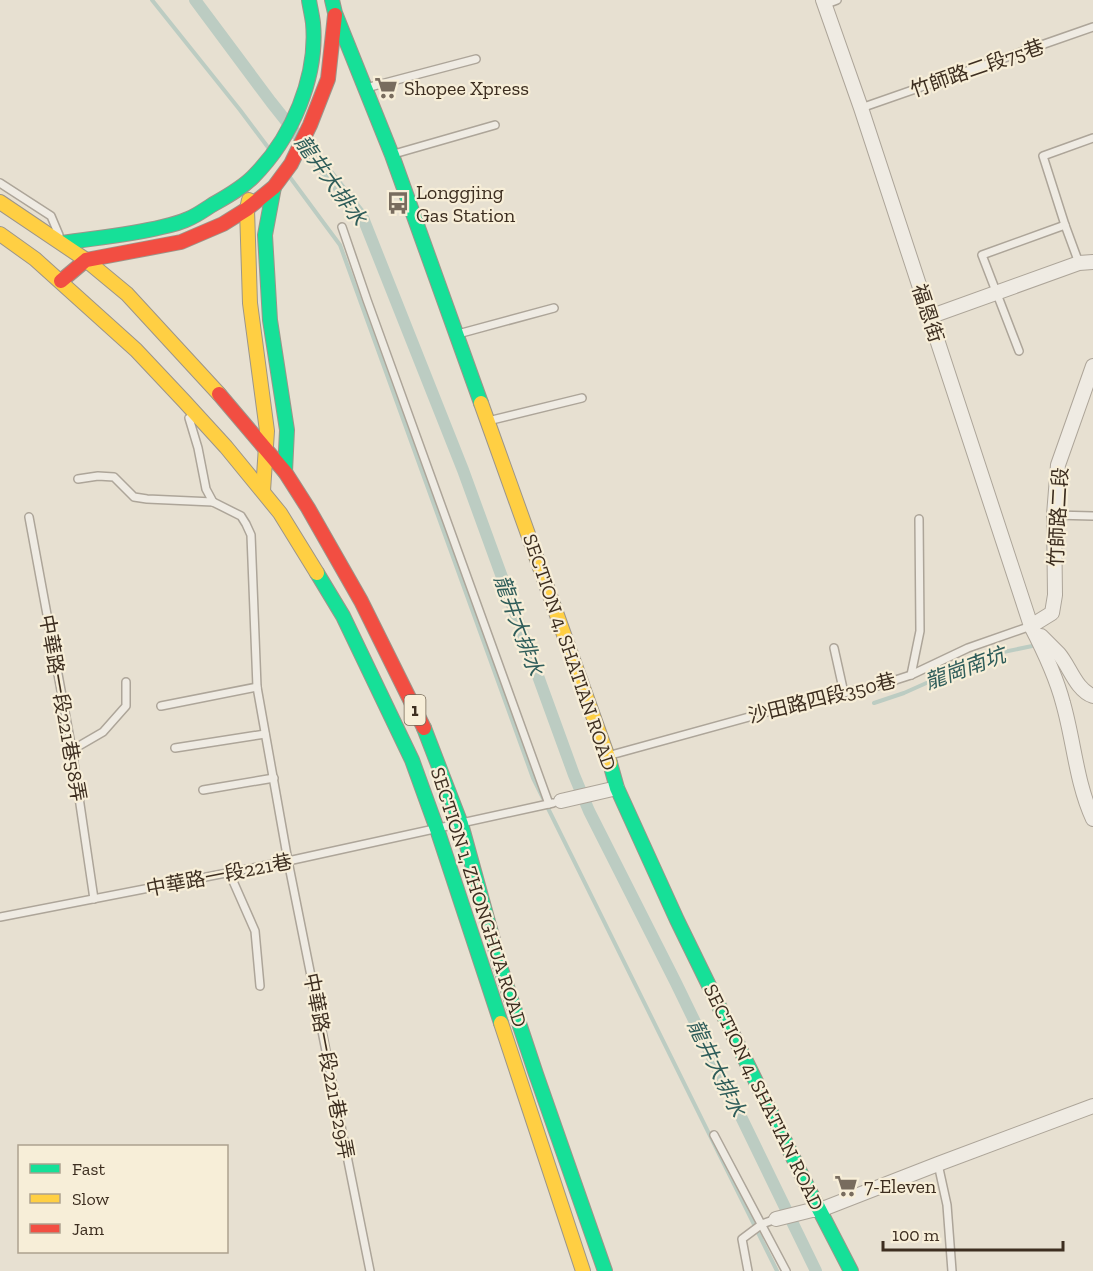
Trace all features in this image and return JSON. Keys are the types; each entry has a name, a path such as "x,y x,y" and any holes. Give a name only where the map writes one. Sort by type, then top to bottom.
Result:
{"street":[{"name":"福恩街","path":"828,2 1031,626 1047,657 1063,703 1078,773 1093,819"},
{"path":"61,281 86,260 181,242 223,224 247,209 274,187 291,164 310,125 328,79 334,7 310,5 314,36 308,74 294,118 278,147 253,177 227,197 184,221 142,232 62,243"},
{"name":"SECTION 4, SHATIAN ROAD","path":"334,7 392,154 608,755 617,788 677,920 805,1182 816,1210 851,1271"},
{"path":"253,177 247,209 250,303 267,431 263,491"},
{"path":"274,187 265,235 270,320 287,430 285,472"},
{"name":"1","path":"0,202 62,243"},
{"name":"SECTION 1, ZHONGHUA ROAD","path":"0,234 61,281 136,350 184,401 280,513 343,616 412,760 437,829 583,1271"},
{"name":"SECTION 1, ZHONGHUA ROAD","path":"62,243 127,294 265,448 285,472 314,518 361,601 424,728 461,824 501,969 604,1271"},
{"path":"929,317 1086,262"},
{"name":"竹師路二段","path":"1031,626 1052,613 1055,594 1054,515 1058,465 1088,391 1093,366"},
{"path":"1031,626 1059,654 1086,693 1093,696"},
{"path":"555,802 617,788"},
{"path":"776,1219 816,1210 1093,1106"}],"lane":[{"name":"竹師路二段75巷","path":"861,108 1093,27"},
{"path":"366,88 476,59"},
{"path":"392,154 495,125"},
{"path":"1086,262 1065,225 1043,156 1093,138"},
{"path":"0,183 51,216 62,243"},
{"path":"1019,351 982,255 1065,225"},
{"path":"342,227 367,300 555,802"},
{"path":"0,243 61,281"},
{"path":"457,334 554,308"},
{"path":"488,421 582,399"},
{"path":"184,401 198,448 206,489 213,502"},
{"path":"78,479 98,476 114,477 135,497 213,502"},
{"name":"中華路一段221巷29弄","path":"213,502 241,516 251,535 257,687 288,861 370,1271"},
{"path":"1054,515 1093,516"},
{"name":"中華路一段221巷58弄","path":"29,517 72,750 94,899"},
{"path":"911,675 920,631 919,519"},
{"name":"沙田路四段350巷","path":"608,755 818,698 877,686 911,675 968,648 1031,626"},
{"path":"834,648 844,693"},
{"path":"72,750 103,732 126,706 126,682"},
{"path":"161,706 257,687"},
{"path":"175,748 265,734"},
{"path":"203,790 274,778"},
{"name":"中華路一段221巷","path":"0,917 288,861 555,802"},
{"path":"229,872 255,931 260,986"},
{"path":"714,1135 786,1271"},
{"path":"938,1164 947,1205 952,1271"},
{"path":"748,1271 742,1239 762,1224 776,1219"}],"waterway":[{"path":"152,0 270,150"},
{"name":"龍井大排水","path":"195,0 271,102 363,218 463,470 589,811 676,983 816,1271"},
{"path":"289,176 340,245 533,778 777,1271"},
{"name":"龍崗南坑","path":"874,703 904,693 989,655 1037,645"}],"traffic: fast":[{"path":"62,243 179,223 228,196 253,177 280,144 300,106 311,64 313,44 313,23 309,0"},
{"path":"332,0 335,13 392,155 481,403"},
{"path":"274,187 265,235 270,320 287,430 285,472"},
{"path":"317,573 343,616 412,760 501,1023"},
{"path":"424,728 461,824 501,969 605,1271"},
{"path":"610,763 617,788 677,920 851,1271"}],"traffic: slow":[{"path":"249,200 247,209 250,303 267,431 263,491"},
{"path":"0,202 86,260 127,294 219,394"},
{"path":"0,234 35,259 136,350 184,401 226,447 280,513 317,573"},
{"path":"481,403 610,763"},
{"path":"501,1023 583,1271"}],"traffic: jam":[{"path":"61,281 86,260 181,242 223,224 247,209 274,187 291,164 310,125 328,79 335,15"},
{"path":"219,394 285,472 308,508 361,601 424,728"}],"place":[{"name":"Shopee Xpress","path":"386,88"},
{"name":"Longgjing Gas Station","path":"398,203"},
{"name":"7-Eleven","path":"846,1186"}]}
